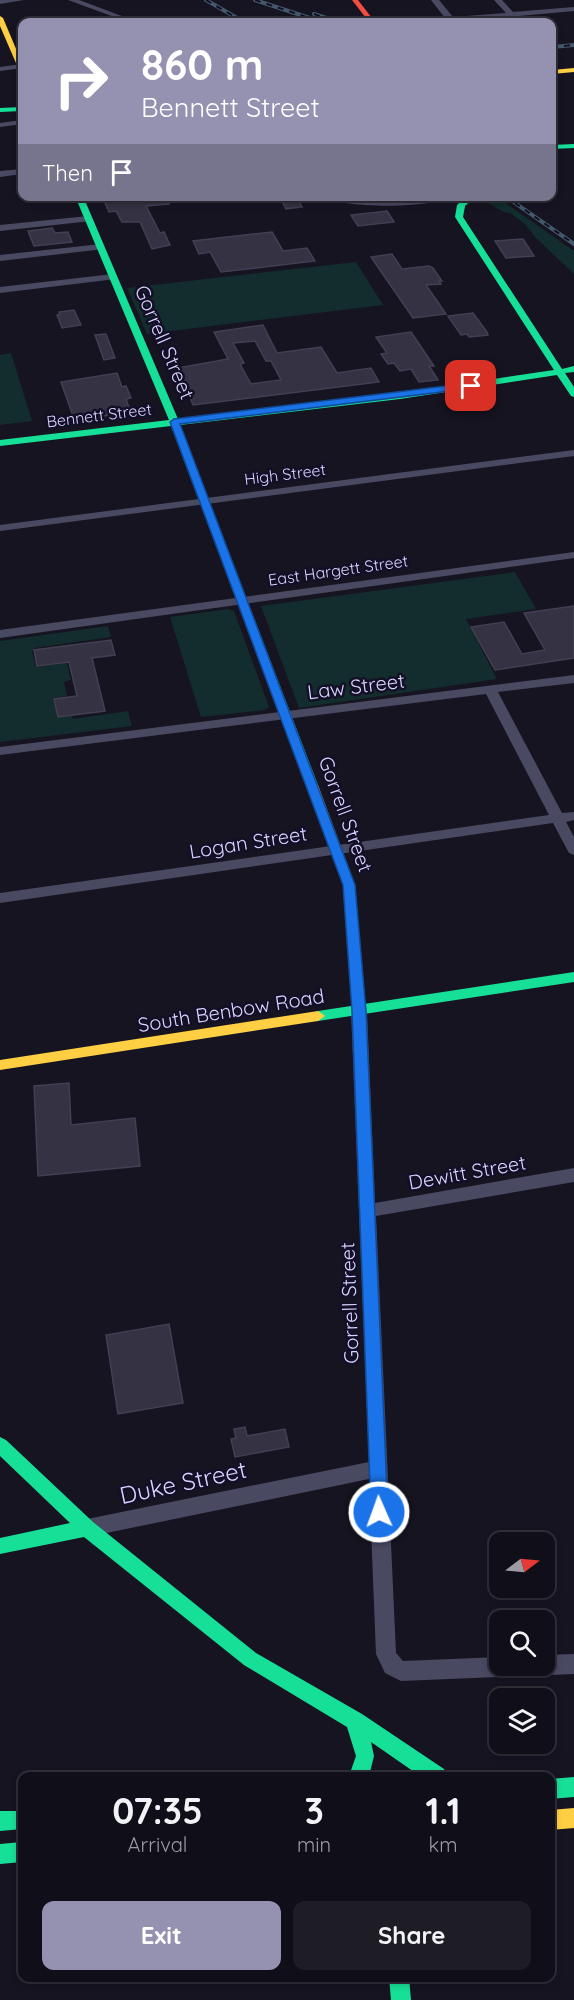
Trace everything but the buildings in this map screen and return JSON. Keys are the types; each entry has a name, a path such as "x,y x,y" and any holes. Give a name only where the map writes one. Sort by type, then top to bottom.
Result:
{"main road":[{"path":"355,0 369,18"},
{"path":"0,18 18,59"},
{"path":"556,72 574,70"},
{"path":"556,79 574,78"},
{"path":"0,105 18,104"},
{"path":"0,110 18,109"},
{"path":"556,147 574,146"},
{"name":"Gorrell Street","path":"81,201 174,422 349,885 359,1011"},
{"path":"465,201 458,210 459,217 574,394"},
{"name":"Bennett Street","path":"0,444 400,396 560,373 574,369"},
{"name":"South Benbow Road","path":"0,1065 574,977"},
{"path":"0,1445 87,1528 250,1659 355,1721 431,1772"},
{"name":"Duke Street","path":"0,1546 87,1528"},
{"path":"355,1721 365,1756 360,1772"},
{"path":"555,1788 574,1787"},
{"path":"555,1820 574,1818"},
{"path":"0,1821 18,1820"},
{"path":"0,1854 18,1852"},
{"path":"399,1982 399,1998"}],"street":[{"path":"0,2 20,0"},
{"path":"72,0 123,18"},
{"path":"435,0 449,18"},
{"path":"498,0 511,14"},
{"path":"471,18 574,9"},
{"path":"100,10 105,18"},
{"path":"0,69 18,68"},
{"path":"0,125 18,123"},
{"path":"0,174 18,172"},
{"path":"338,201 362,204 400,201"},
{"path":"431,201 458,210"},
{"path":"0,228 88,219"},
{"path":"0,258 101,247"},
{"path":"0,290 113,277"},
{"name":"High Street","path":"0,528 574,453"},
{"name":"East Hargett Street","path":"0,634 574,555"},
{"name":"Law Street","path":"0,751 574,679"},
{"path":"490,689 574,850"},
{"name":"Logan Street","path":"0,898 183,873 336,848 574,816"},
{"name":"Gorrell Street","path":"359,1011 386,1654 392,1666 401,1671 574,1664"},
{"name":"Dewitt Street","path":"368,1211 574,1175"},
{"name":"Duke Street","path":"87,1528 378,1469"}],"green space":[{"path":"484,201 503,201 574,251 574,274 535,237 525,224 510,213"},
{"path":"356,262 383,305 147,334 127,288"},
{"path":"11,353 32,421 0,425 0,355"},
{"path":"515,572 536,609 466,619 497,679 299,708 261,606"},
{"path":"228,609 234,611 269,707 265,710 201,717 170,617"},
{"path":"108,626 111,637 35,648 32,651 36,667 67,663 71,680 64,682 67,696 53,698 58,717 72,716 73,719 128,711 132,726 0,742 0,641"}],"railway":[{"path":"206,0 237,18"},
{"path":"255,0 310,18"},
{"path":"314,14 326,18"},
{"path":"556,47 574,45"},
{"path":"512,201 574,244"}],"traffic: fast":[{"path":"0,110 18,109"},
{"path":"556,147 574,146"},
{"path":"81,201 174,422 312,785"},
{"path":"466,201 461,205 459,217 574,394"},
{"path":"0,443 400,396 517,380 574,369"},
{"path":"318,1016 574,977"},
{"path":"0,1445 87,1528 250,1659 355,1721"},
{"path":"0,1546 87,1528"},
{"path":"355,1721 431,1772"},
{"path":"355,1721 365,1756 360,1772"},
{"path":"555,1789 574,1787"},
{"path":"0,1821 18,1820"},
{"path":"0,1854 18,1852"},
{"path":"399,1982 401,2000"}],"traffic: slow":[{"path":"0,18 18,61"},
{"path":"556,72 574,70"},
{"path":"312,785 349,885 359,1011"},
{"path":"0,1065 318,1016"},
{"path":"555,1820 574,1818"}],"traffic: jam":[{"path":"355,0 369,18"}],"route":[{"path":"379,1512 359,1011 349,885 174,422 471,386"}]}
